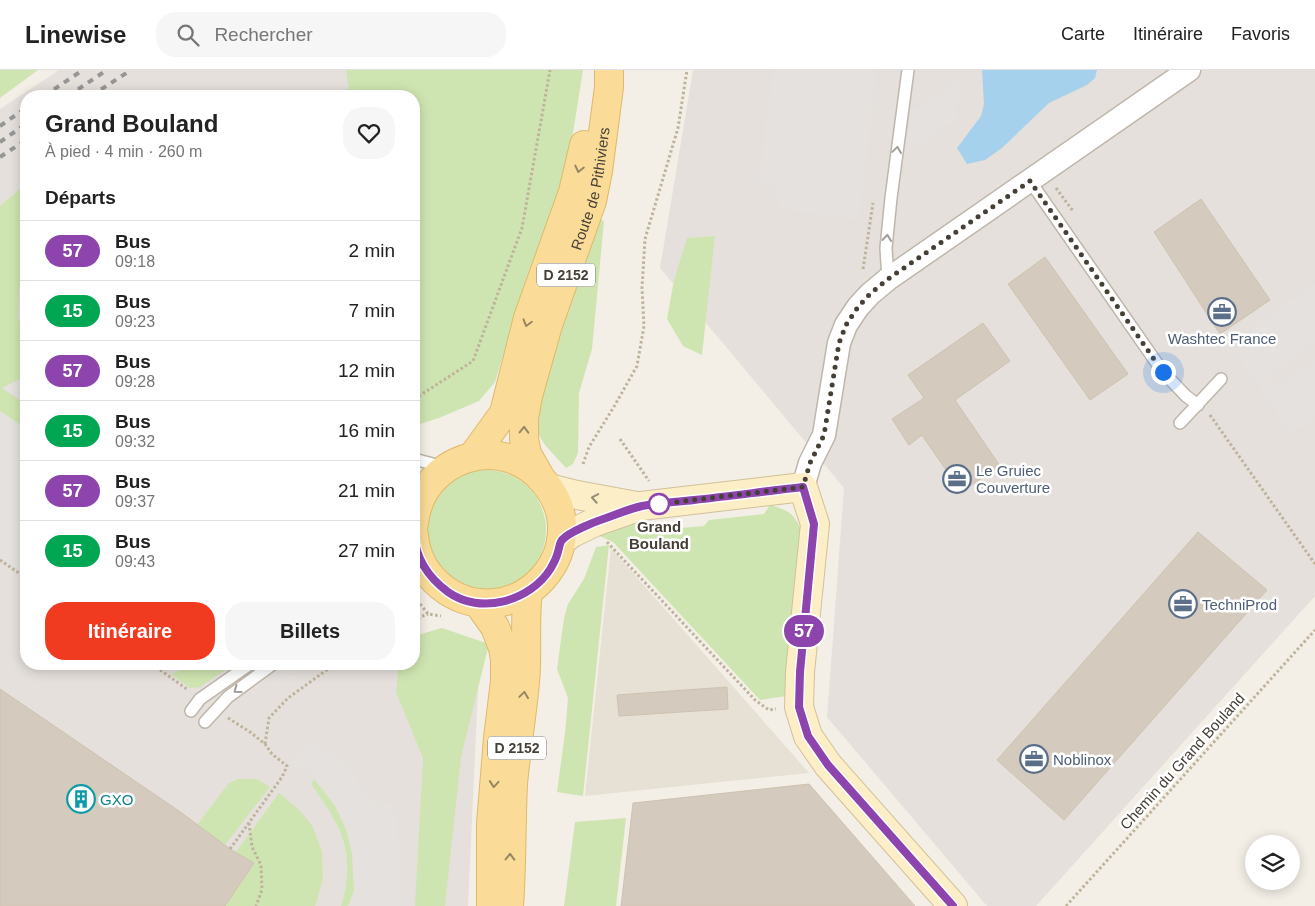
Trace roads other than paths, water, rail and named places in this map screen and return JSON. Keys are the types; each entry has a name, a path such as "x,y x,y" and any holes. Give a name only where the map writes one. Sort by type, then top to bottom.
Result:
{"main road":[{"name":"Route de Pithiviers","path":"472,457 504,414 528,318 573,192 600,70"},
{"name":"Route de Pithiviers","path":"561,541 562,527 556,500 526,454 524,418 528,396 548,325 592,201 598,171 609,87 609,70"},
{"path":"420,498 435,477 446,468 458,461 472,457 490,455 508,458 524,465 544,482"},
{"path":"420,560 427,572 451,594 464,600 478,603 495,603 512,599 528,591 540,581 550,570 557,556 561,541"},
{"name":"D 2152","path":"509,906 513,783 525,683 528,591"},
{"name":"D 2152","path":"478,603 494,627 503,648 506,682 498,738 491,824 490,906"}],"street":[{"path":"953,906 828,765 808,736 799,707 800,672 814,524 803,487 810,463 824,435 839,343 846,325 858,307 888,279 1189,70"},
{"path":"544,482 577,495 647,497 803,487"},
{"path":"561,541 572,533 647,497"}],"lane":[{"path":"888,279 886,248 890,206 908,70"},
{"path":"1030,181 1163,372 1186,396 1198,405"},
{"path":"1180,423 1221,379"},
{"path":"420,461 446,468"},
{"path":"191,711 200,699 241,670"},
{"path":"205,722 228,696 265,670"}],"water":[{"path":"982,70 1097,70 1095,78 1087,85 1049,103 1002,148 985,160 967,164 957,148 981,116 984,104"}],"railway":[{"path":"53,90 83,70"},
{"path":"77,90 107,70"},
{"path":"100,90 131,70"},
{"path":"0,126 20,112"},
{"path":"0,142 20,128"},
{"path":"0,157 20,144"}],"place":[{"name":"Washtec France","path":"1222,312"},
{"name":"Le Gruiec Couverture","path":"957,479"},
{"name":"Grand Bouland","path":"659,504"},
{"name":"TechniProd","path":"1183,604"},
{"name":"Noblinox","path":"1034,759"},
{"name":"GXO","path":"81,799"}]}
